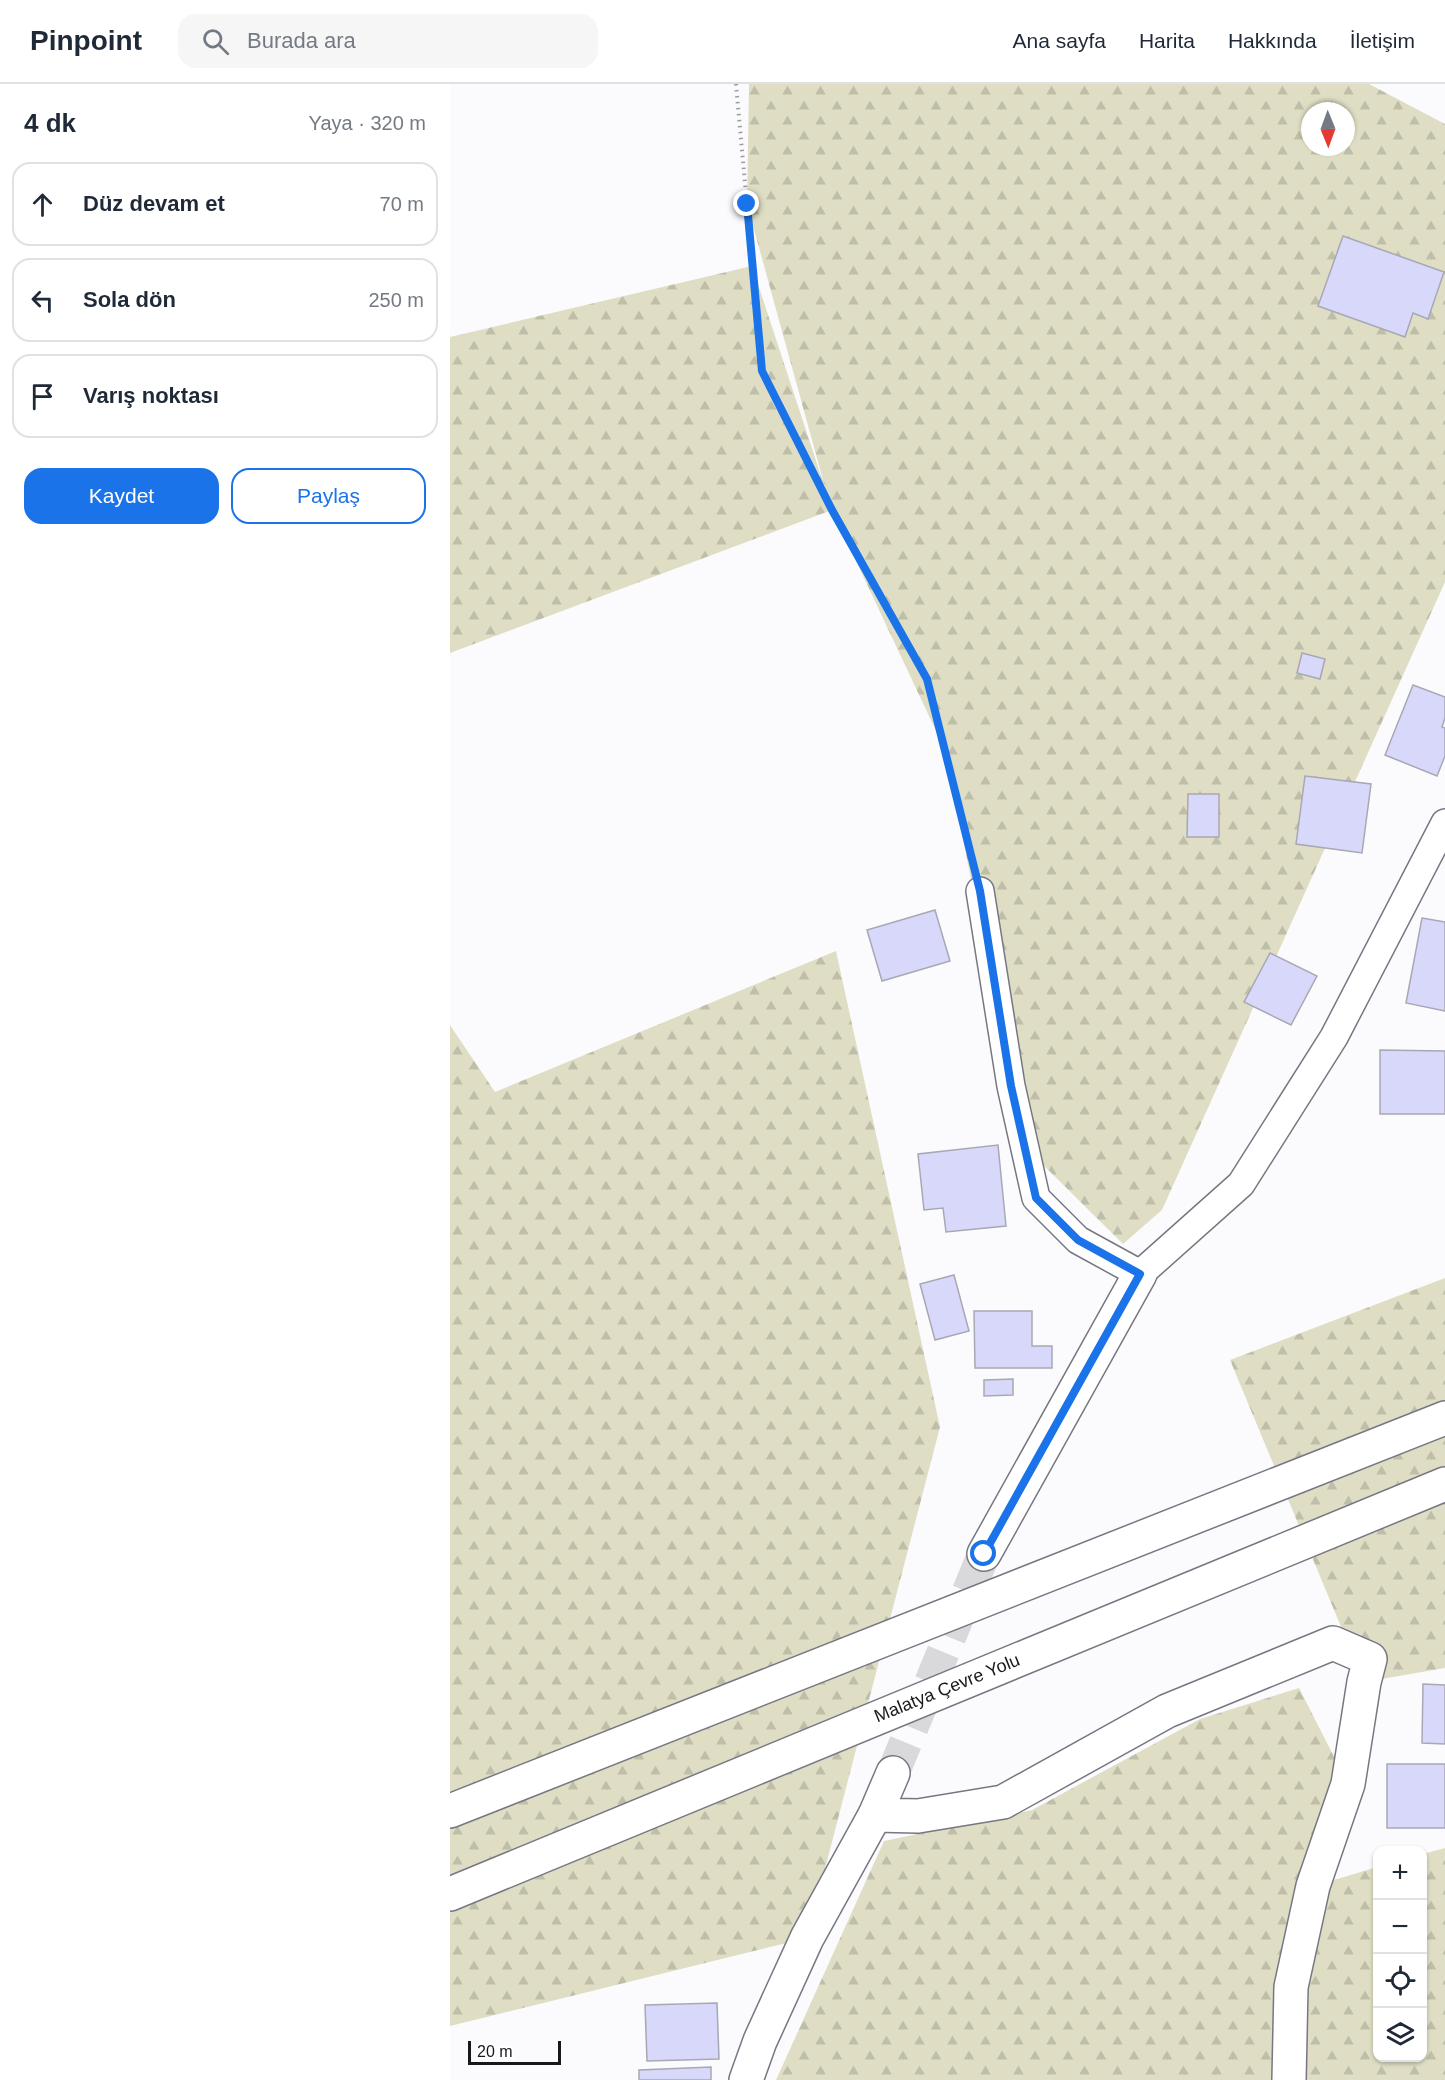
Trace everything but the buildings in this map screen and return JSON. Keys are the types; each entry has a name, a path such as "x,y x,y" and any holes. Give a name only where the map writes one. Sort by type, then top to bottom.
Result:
{"main road":[{"path":"984,1554 1140,1274"},
{"path":"450,1811 1445,1418"},
{"name":"Malatya Çevre Yolu","path":"450,1894 1445,1484"},
{"path":"875,1815 918,1816 1003,1802 1167,1711 1333,1643 1370,1659 1364,1682 1348,1784 1313,1886 1291,1987 1289,2080"},
{"path":"746,2080 760,2041 807,1938 875,1815 893,1773"}],"street":[{"path":"980,891 1011,1086 1036,1198 1078,1240 1140,1274 1241,1184 1334,1037 1445,823"}],"path":[{"path":"736,84 762,371 832,510 927,679 980,891"}],"green space":[{"path":"749,84 1369,84 1445,124 1445,582 1162,1210 1123,1244 1025,1147 945,750 832,510 450,653 450,337 752,266 826,491 747,204"},
{"path":"836,951 940,1427 807,1938 450,2026 450,1025 495,1092"},
{"path":"1445,1278 1445,1668 1364,1682 1230,1360"},
{"path":"1299,1688 1348,1784 1321,1884 1373,1868 1373,2062 1427,2062 1427,1853 1445,1848 1445,2080 776,2080 884,1841 1032,1810 1200,1719"}],"tunnel":[{"path":"893,1773 984,1554"}],"route":[{"path":"747,204 762,371 832,510 927,679 980,891 1011,1086 1036,1198 1078,1240 1140,1274 984,1554"}]}
